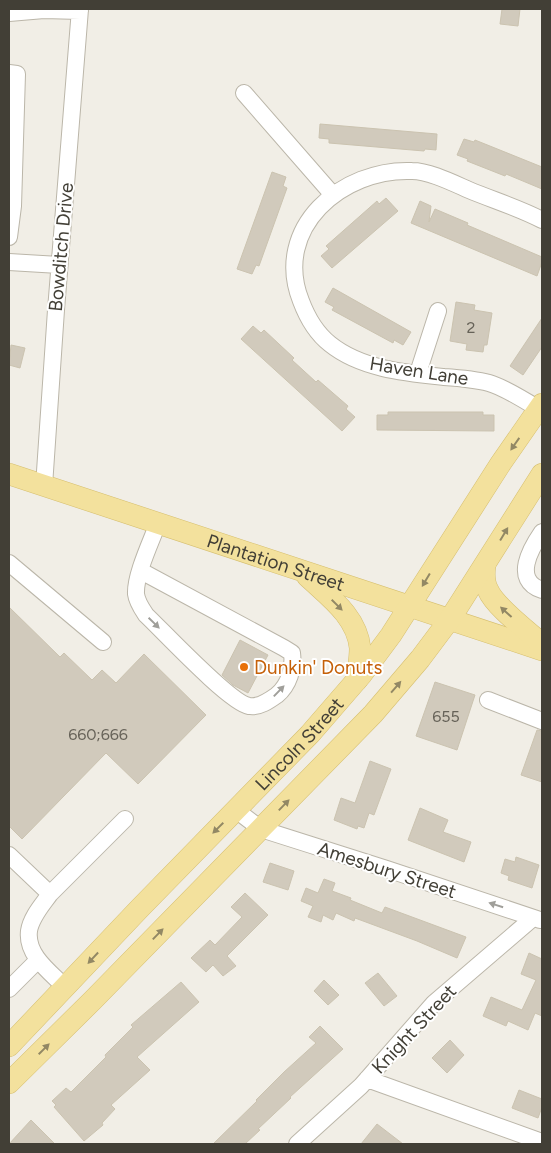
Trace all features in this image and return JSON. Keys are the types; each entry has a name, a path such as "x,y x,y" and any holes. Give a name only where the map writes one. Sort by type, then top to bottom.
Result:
{"main road":[{"name":"Lincoln Street","path":"9,1046 140,908 310,734 357,680 391,635 434,566 541,408"},
{"name":"Plantation Street","path":"9,474 542,650"},
{"name":"Lincoln Street","path":"9,1083 373,714 450,619 542,474"},
{"path":"485,566 484,576 488,591 498,605 542,644"},
{"path":"302,571 349,617 356,632 360,649 357,680"},
{"path":"65,987 86,1007"},
{"path":"9,1052 25,1068"}],"street":[{"path":"9,13 44,10 80,10"},
{"name":"Bowditch Drive","path":"44,486 59,265 80,10"},
{"path":"9,73 17,74 13,206 9,237"},
{"path":"244,93 333,195"},
{"name":"Haven Lane","path":"541,408 491,383 366,364 346,355 324,338 316,329 305,311 297,292 293,272 295,250 303,229 316,211 333,195 371,176 414,170 442,179 542,220"},
{"path":"9,262 59,265"},
{"path":"418,373 438,311"},
{"path":"139,575 292,653 293,663 289,680 279,693 263,704 251,707 239,702 146,615 136,595 139,575 158,523"},
{"path":"542,532 526,561 526,572 530,581 538,589 542,590"},
{"path":"9,562 103,642"},
{"path":"488,700 542,721"},
{"name":"Amesbury Street","path":"236,810 261,829 537,919"},
{"path":"65,987 38,960 31,949 29,930 36,914 50,894 125,819"},
{"path":"9,854 50,894"},
{"name":"Knight Street","path":"297,1144 367,1079 434,1003 537,919"},
{"path":"9,989 38,960"},
{"path":"367,1079 542,1142"}],"building":[{"path":"502,9 520,9 518,26 500,24"},
{"path":"320,124 437,134 436,150 425,149 424,151 329,143 329,139 319,138"},
{"path":"464,139 474,142 475,140 542,167 542,189 467,161 468,159 457,155"},
{"path":"272,172 286,177 283,186 287,188 259,266 256,265 252,274 237,269"},
{"path":"386,198 398,211 332,268 321,256 329,249 326,246 377,201 379,204"},
{"path":"420,201 431,206 429,222 435,209 468,223 467,225 542,257 537,276 411,223"},
{"path":"333,288 411,332 403,345 394,340 393,343 332,310 334,307 325,302"},
{"path":"456,302 475,305 474,310 492,313 487,345 484,345 483,352 466,350 467,344 450,341"},
{"path":"542,318 542,347 523,375 510,366"},
{"path":"253,326 261,333 264,330 316,382 318,380 348,406 346,409 355,417 342,431 241,339"},
{"path":"11,345 25,348 20,368 9,365"},
{"path":"388,412 483,412 483,415 494,415 494,431 377,430 377,415 388,415"},
{"path":"9,607 60,657 64,653 92,680 102,670 116,683 144,654 206,715 138,784 106,753 22,839 9,826"},
{"name":"Dunkin' Donuts","path":"240,640 268,655 248,693 233,685 222,675"},
{"path":"435,682 475,695 457,750 416,736"},
{"path":"537,730 542,731 542,782 521,775"},
{"path":"370,761 391,769 374,815 369,813 364,828 358,826 357,829 334,820 341,798 355,803"},
{"path":"420,808 448,820 443,832 471,842 464,862 408,840"},
{"path":"516,857 539,865 532,888 508,880 509,876 501,873 505,859 515,862"},
{"path":"270,863 294,871 288,890 263,882"},
{"path":"324,879 335,883 332,891 351,898 350,900 382,913 385,907 466,937 457,958 355,918 354,921 336,913 333,920 323,915 321,922 308,917 313,906 301,901 306,888 318,893"},
{"path":"245,893 268,915 227,956 236,966 223,976 213,965 206,972 191,958 210,940 215,945 242,917 231,907"},
{"path":"529,953 542,959 542,1016 535,1013 528,1030 508,1021 506,1026 483,1016 491,997 522,1010 536,980 521,974"},
{"path":"378,973 397,996 384,1006 365,983"},
{"path":"324,980 339,995 328,1005 314,991"},
{"path":"181,982 199,1002 137,1057 150,1070 111,1105 115,1109 102,1123 103,1125 84,1141 54,1107 56,1105 52,1101 66,1088 71,1092 133,1027 131,1025"},
{"path":"320,1026 343,1049 290,1097 245,1144 213,1144 284,1072 316,1043 309,1037"},
{"path":"450,1040 464,1055 447,1073 432,1058"},
{"path":"519,1090 542,1099 542,1107 538,1118 512,1108"},
{"path":"31,1120 55,1144 9,1144"},
{"path":"377,1124 403,1144 361,1144"}],"place":[{"name":"Dunkin' Donuts","path":"244,667"}]}
